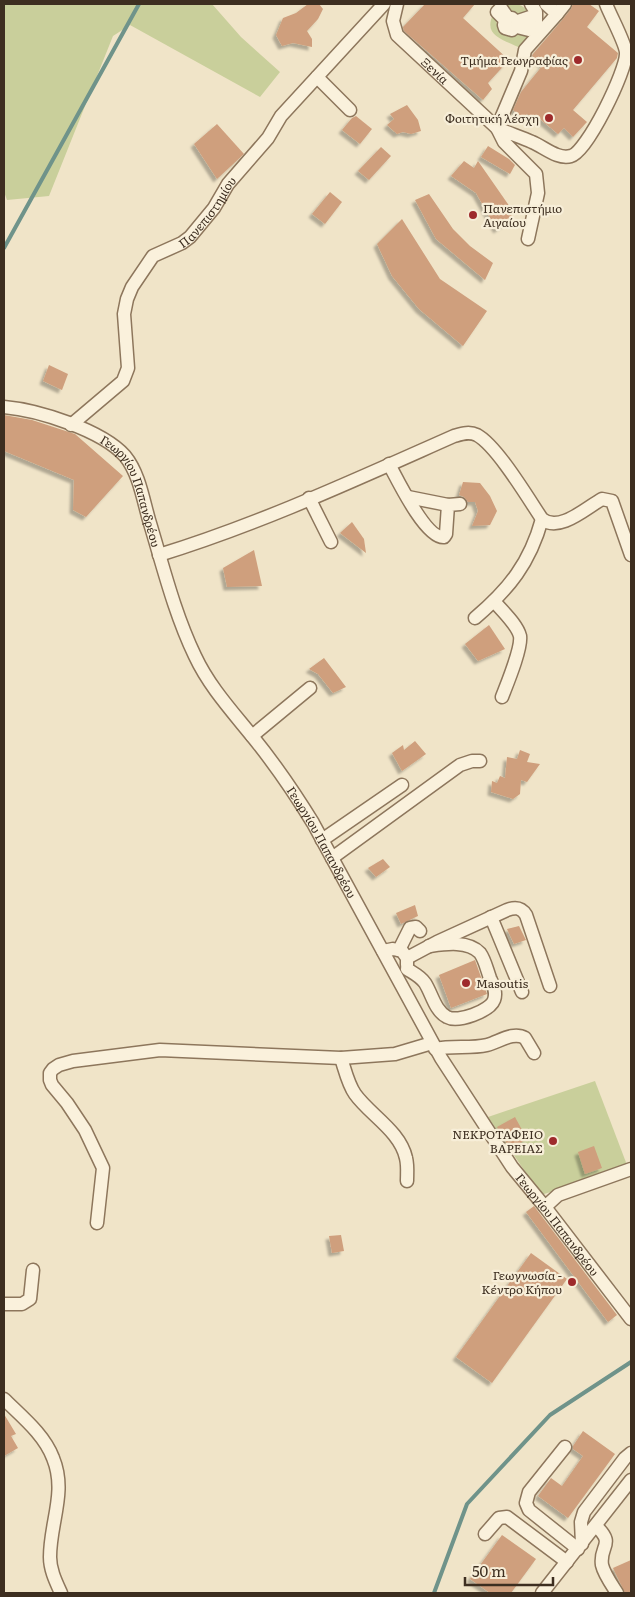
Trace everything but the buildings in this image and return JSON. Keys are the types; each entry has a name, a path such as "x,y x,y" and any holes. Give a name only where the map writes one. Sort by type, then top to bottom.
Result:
{"street":[{"name":"Πανεπιστημίου","path":"72,425 123,381 126,376 128,368 124,314 127,299 132,287 153,256 182,243 190,237 214,208 228,184 268,138 281,116 384,4"},
{"name":"Ξενία","path":"396,4 393,21 397,35 496,128"},
{"path":"532,4 536,12 537,24 532,42"},
{"path":"546,4 557,14"},
{"path":"496,128 521,72 525,50 565,4"},
{"path":"496,128 533,142 560,156 570,157 576,154 596,128 626,63 626,48 606,4"},
{"path":"317,78 350,110"},
{"path":"496,128 504,142 536,174 538,193 528,239"},
{"name":"Γεωργίου Παπανδρέου","path":"4,407 44,415 72,425 113,446 130,463 174,603 186,636 202,670 296,796 332,858 434,1046 512,1167 631,1319"},
{"path":"159,555 199,542 464,433 476,435 496,454 546,523 555,524 566,520 602,499 610,500 631,555"},
{"path":"390,464 408,498 428,529 439,538 444,537 454,505 408,498"},
{"path":"309,498 331,542"},
{"path":"474,618 494,601 514,579 528,557 542,519"},
{"path":"494,601 516,628 520,638 518,650 502,697"},
{"path":"252,736 310,688"},
{"path":"332,858 460,765 472,761 480,761"},
{"path":"322,840 402,785"},
{"path":"404,959 428,946 512,908 523,911 550,986"},
{"path":"491,917 522,992"},
{"path":"400,985 410,928 416,927 420,931"},
{"path":"383,952 393,949 404,959 421,979 439,1011 450,1019 463,1019 488,1007 494,999 495,990 478,951 465,946 450,944 428,946"},
{"path":"97,1223 103,1168 85,1130 52,1085 50,1077 53,1069 73,1061 160,1050 341,1058 395,1054 434,1046 468,1047 485,1045 517,1035 523,1036 527,1040 534,1053"},
{"path":"341,1058 355,1094 390,1131 403,1149 407,1166 406,1181"},
{"path":"545,1207 558,1195 631,1170"},
{"path":"4,1304 22,1304 30,1299 33,1270"},
{"path":"4,1399 40,1436 52,1456 57,1469 59,1495 50,1558 52,1570 61,1593"},
{"path":"565,1447 530,1492 526,1503 529,1510 580,1546"},
{"path":"580,1546 581,1522 584,1512 625,1458 631,1453"},
{"path":"542,1593 631,1480"},
{"path":"486,1534 499,1518 507,1517 567,1562"},
{"path":"596,1526 605,1536 606,1542 602,1559 603,1568 617,1593"}],"green space":[{"path":"4,4 212,4 241,37 280,72 260,97 130,25 113,36 49,196 7,200 4,192"},
{"path":"505,5 521,6 526,9 530,17 514,16"},
{"path":"494,13 498,28 503,34 511,36 521,31 528,35 529,40 520,48 496,36 490,27"},
{"path":"595,1081 627,1165 541,1195 488,1117"}],"waterway":[{"path":"4,248 139,4"},
{"path":"434,1593 467,1504 550,1415 631,1362"}],"place":[{"name":"Τμήμα Γεωγραφίας","path":"578,60"},
{"name":"Φοιτητική λέσχη","path":"549,118"},
{"name":"Πανεπιστήμιο Αιγαίου","path":"473,215"},
{"name":"Masoutis","path":"466,983"},
{"name":"ΝΕΚΡΟΤΑΦΕΙΟ ΒΑΡΕΙΑΣ","path":"553,1141"},
{"name":"Γεωγνωσία - Κέντρο Κήπου","path":"572,1282"}]}
